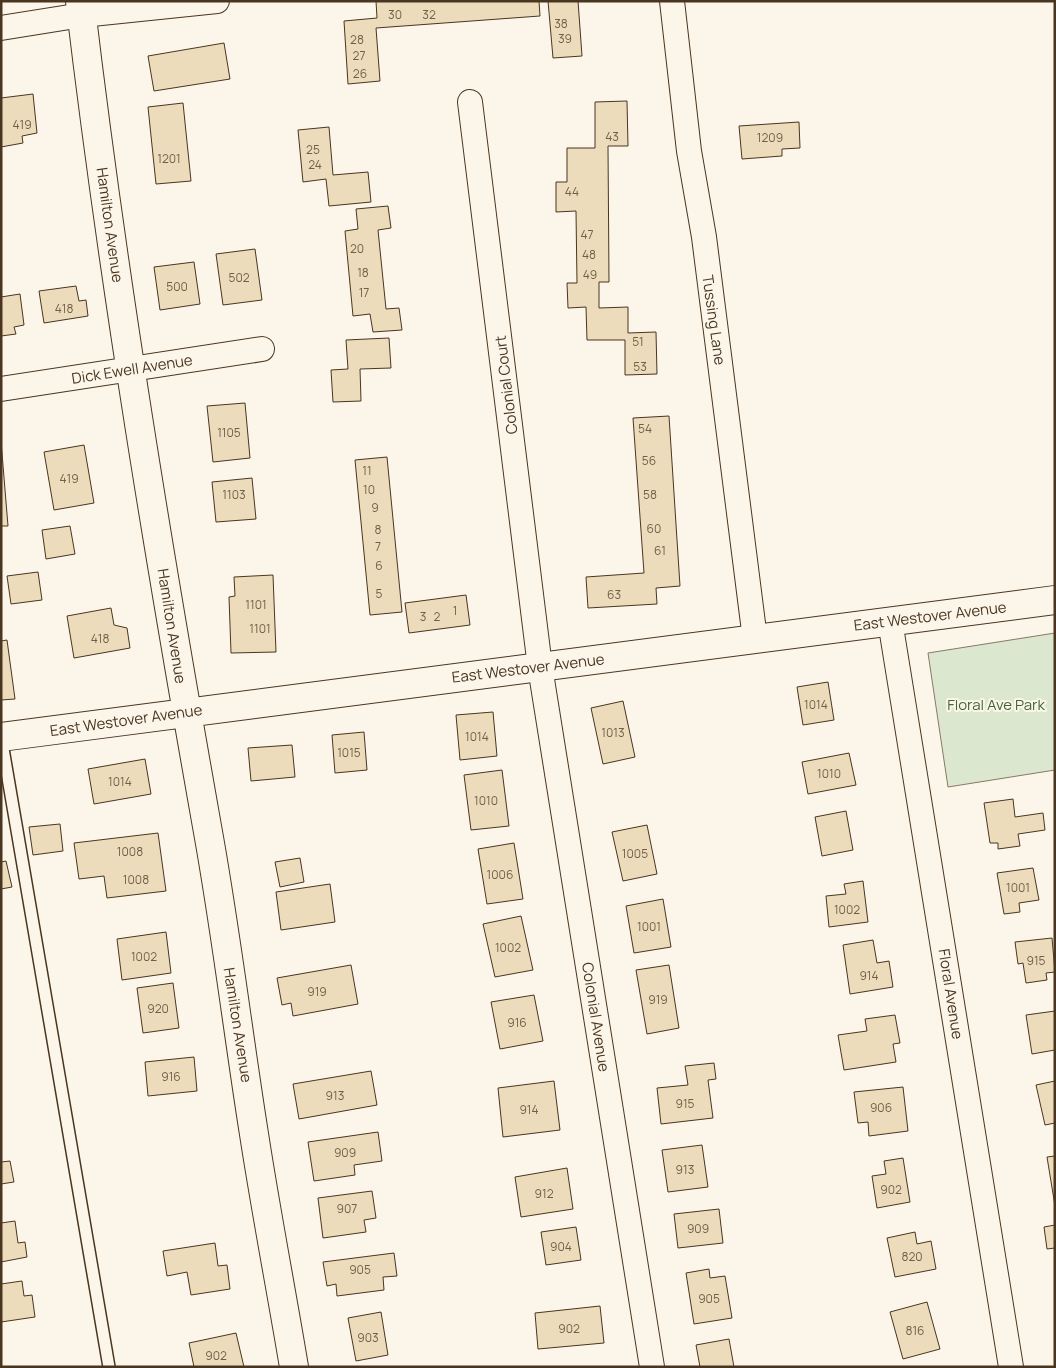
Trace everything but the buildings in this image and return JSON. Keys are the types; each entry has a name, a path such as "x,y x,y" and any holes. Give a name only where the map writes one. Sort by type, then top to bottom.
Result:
{"street":[{"path":"1,28 81,8 217,1"},
{"name":"Tussing Lane","path":"672,1 689,152 704,237 755,639"},
{"name":"Hamilton Avenue","path":"81,8 131,369 185,712 208,835 255,1138 294,1367"},
{"name":"Colonial Court","path":"470,102 540,667"},
{"name":"Dick Ewell Avenue","path":"1,389 262,348"},
{"name":"East Westover Avenue","path":"1,737 1055,600"},
{"name":"Floral Avenue","path":"890,621 1011,1367"},
{"name":"Colonial Avenue","path":"540,667 652,1367"}],"lane":[{"path":"1,737 109,1367"}],"green space":[{"name":"Floral Ave Park","path":"1055,633 1055,770 948,787 928,653"}]}
